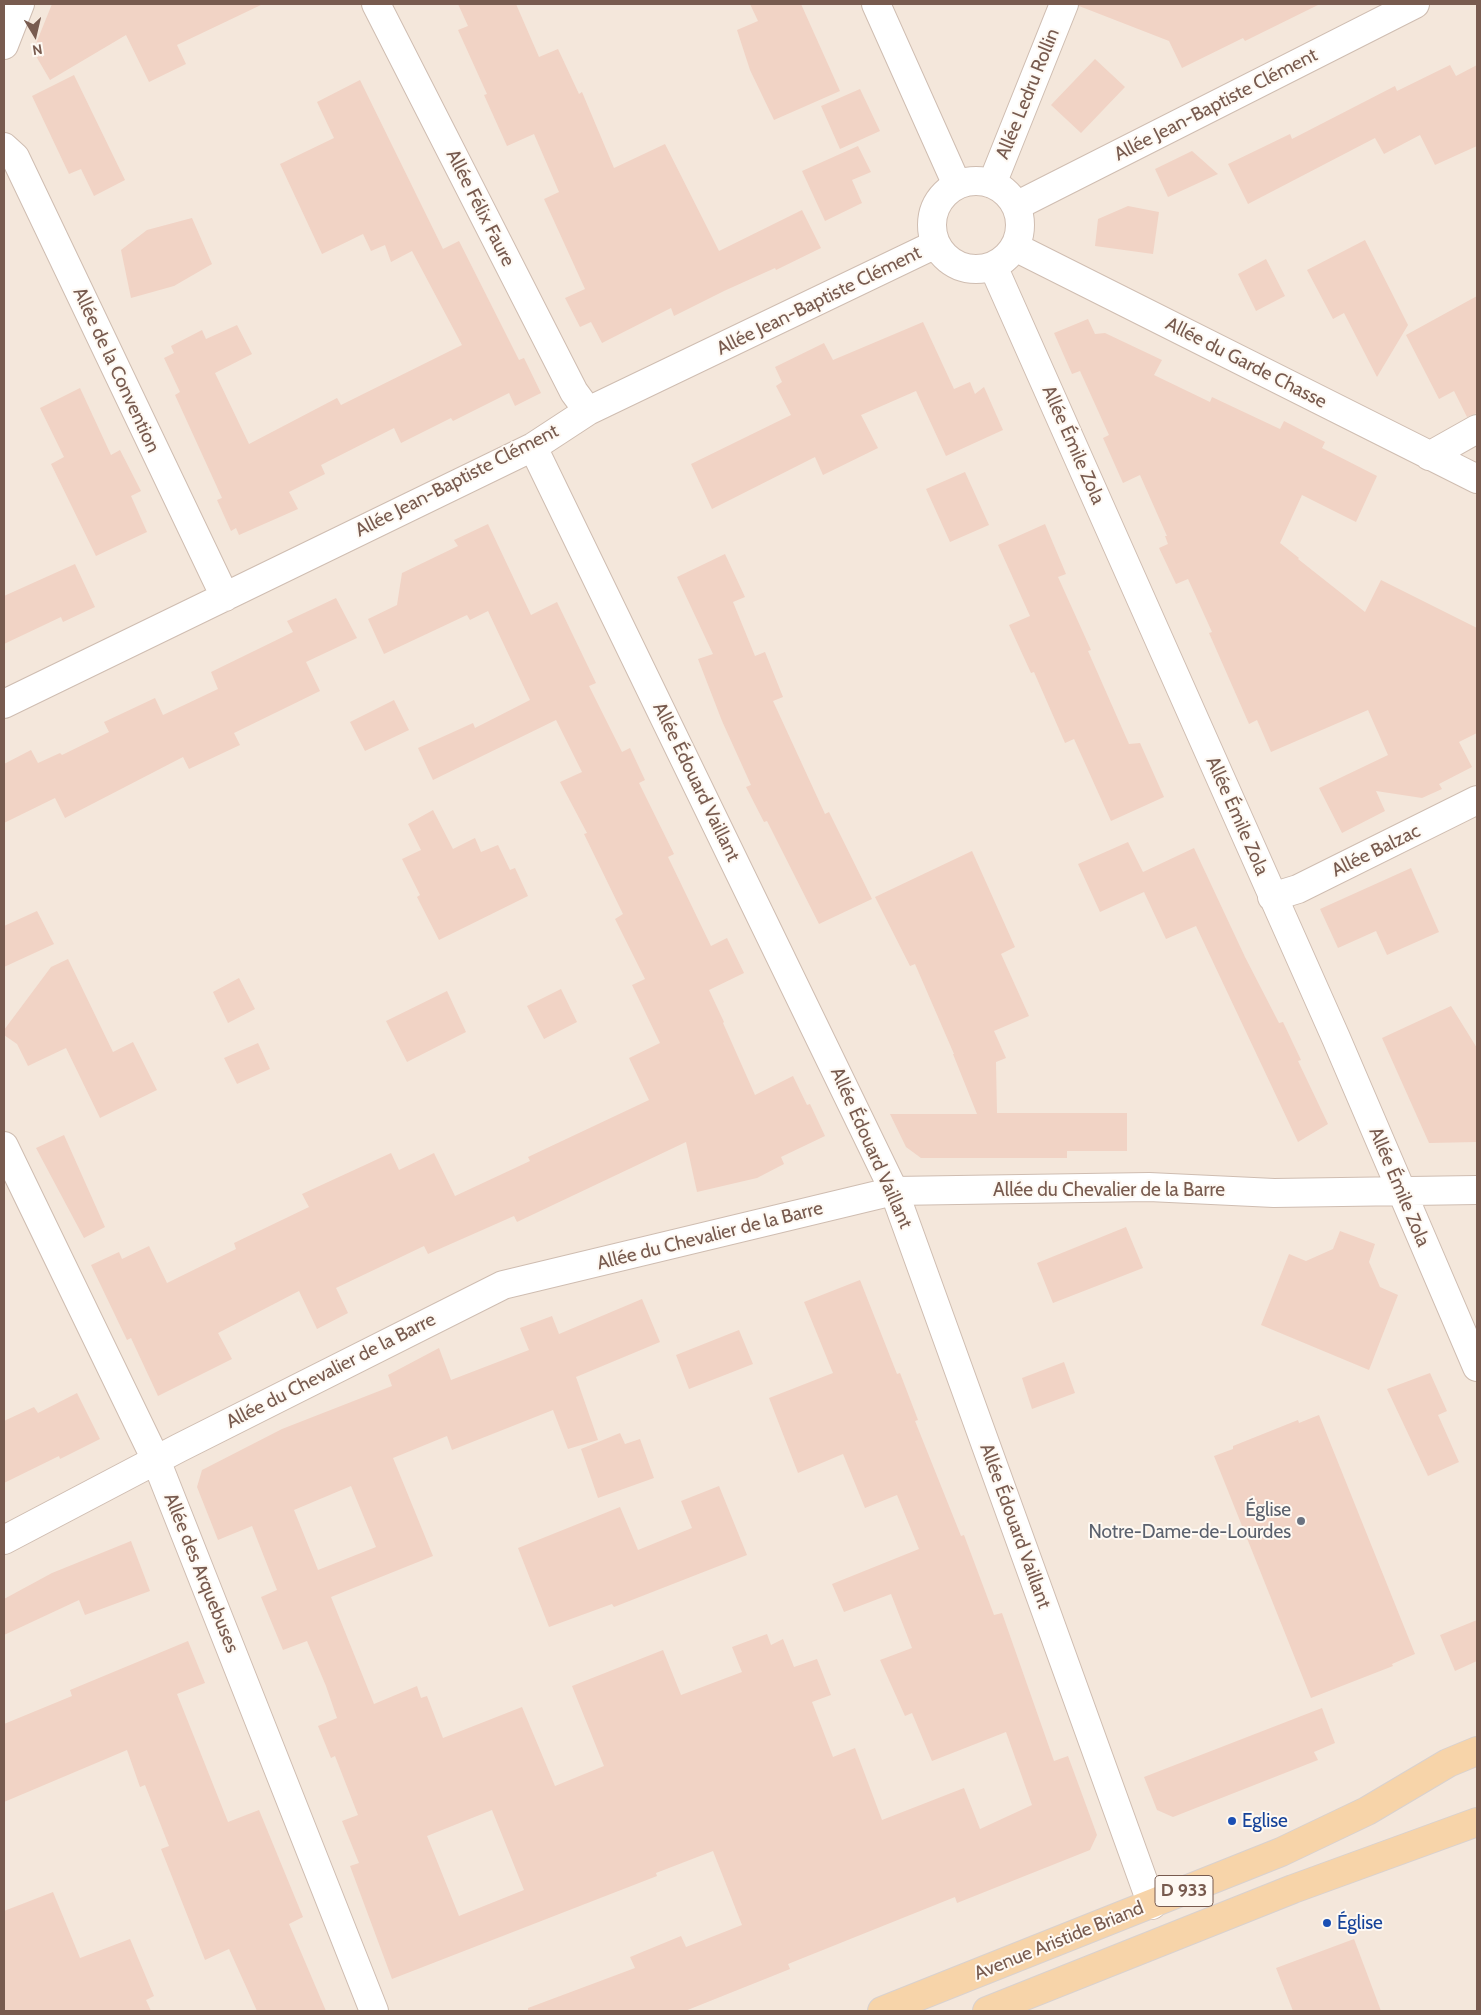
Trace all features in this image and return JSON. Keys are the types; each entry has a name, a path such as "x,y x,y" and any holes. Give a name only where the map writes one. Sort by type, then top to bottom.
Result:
{"main road":[{"name":"Avenue Aristide Briand","path":"882,2011 1281,1852 1367,1810 1448,1764 1477,1751"},
{"name":"Avenue Aristide Briand","path":"987,2011 1293,1889 1477,1822"}],"street":[{"path":"4,46 20,4"},
{"name":"Allée Félix Faure","path":"376,4 574,392 588,411"},
{"path":"876,4 957,185"},
{"name":"Allée Ledru Rollin","path":"992,184 1064,4"},
{"name":"Allée Jean-Baptiste Clément","path":"1016,206 1416,4"},
{"name":"Allée de la Convention","path":"4,147 15,157 225,597"},
{"path":"981,181 992,184 1002,189 1016,206 1021,226 1015,247 1006,258 993,266 967,269 949,260 936,244 932,231 933,217 937,204 946,193 957,185 981,181"},
{"name":"Allée Jean-Baptiste Clément","path":"4,704 533,447 588,411 936,244"},
{"name":"Allée du Garde Chasse","path":"1015,247 1477,479"},
{"name":"Allée Émile Zola","path":"993,266 1336,1038 1477,1367"},
{"path":"1429,456 1477,429"},
{"name":"Allée Édouard Vaillant","path":"533,447 894,1191 1152,1905"},
{"name":"Allée Balzac","path":"1272,897 1298,889 1477,800"},
{"name":"Allée des Arquebuses","path":"4,1146 156,1460 374,2011"},
{"name":"Allée du Chevalier de la Barre","path":"4,1540 156,1460 503,1285 894,1191 1149,1187 1274,1193 1477,1190"}],"shaded area":[{"path":"4,4 1477,4 1477,2011 4,2011"}],"building":[{"path":"52,4 263,4 177,45 186,64 149,82 126,35 50,80 33,51"},
{"path":"458,4 516,4 539,57 558,49 579,94 582,92 614,168 665,144 719,251 802,210 821,248 776,270 775,268 724,291 674,316 671,308 602,343 591,322 580,327 565,298 585,289 544,199 559,192 534,134 507,146 484,95 487,94 458,30 468,26"},
{"path":"750,4 801,4 840,91 774,120 750,70 737,30 758,21"},
{"path":"1079,4 1320,4 1245,41 1243,38 1182,68 1169,41 1079,6"},
{"path":"1095,59 1125,87 1081,133 1051,105"},
{"path":"1450,65 1456,76 1477,65 1477,146 1435,165 1420,135 1384,154 1375,138 1248,204 1228,164 1290,134 1292,139 1395,86 1397,91"},
{"path":"74,75 125,180 94,196 81,169 69,174 32,96"},
{"path":"360,80 443,249 459,241 519,360 524,358 541,393 515,406 509,393 453,421 451,418 401,443 394,428 321,465 325,474 289,492 298,509 239,535 236,528 231,531 217,500 222,498 175,395 180,392 164,358 174,353 171,346 202,330 206,339 237,325 252,354 215,373 249,444 337,398 341,405 462,345 412,251 391,262 385,245 371,251 363,234 322,254 280,164 334,138 317,102"},
{"path":"860,89 880,131 840,149 821,106"},
{"path":"858,146 871,172 852,180 862,203 825,221 802,171"},
{"path":"1192,151 1218,174 1168,197 1155,169"},
{"path":"1128,206 1159,212 1153,254 1095,246 1098,219"},
{"path":"192,218 212,264 174,286 131,298 121,250 147,230"},
{"path":"1365,240 1408,325 1377,377 1344,313 1333,319 1307,270"},
{"path":"1266,259 1285,296 1256,311 1238,274"},
{"path":"1477,296 1477,413 1467,417 1454,391 1439,399 1406,335"},
{"path":"1088,319 1095,334 1105,333 1162,360 1154,375 1210,402 1212,397 1280,429 1284,421 1325,442 1322,448 1377,476 1356,522 1302,495 1280,543 1365,612 1381,580 1477,628 1477,733 1459,742 1472,767 1439,784 1442,789 1422,798 1376,791 1385,811 1342,833 1319,788 1388,755 1368,710 1271,752 1257,720 1249,724 1209,633 1212,632 1188,579 1176,584 1159,548 1168,544 1165,536 1167,536 1140,475 1123,483 1103,438 1109,435 1080,371 1072,374 1054,333"},
{"path":"923,322 954,389 970,382 975,394 984,387 1003,430 946,456 916,391 861,415 878,448 823,475 815,457 712,509 691,464 791,415 776,386 782,382 775,367 824,343 833,360"},
{"path":"80,388 111,455 120,450 141,491 131,496 147,532 96,556 51,464 64,457 40,408"},
{"path":"965,472 989,525 950,542 926,489"},
{"path":"488,524 531,615 557,602 596,683 589,686 622,752 630,748 645,780 639,783 674,854 668,857 711,946 727,938 744,973 709,990 755,1095 793,1076 807,1105 810,1104 825,1136 781,1157 784,1164 757,1178 697,1192 686,1142 517,1222 514,1216 428,1254 424,1246 336,1288 348,1313 317,1329 299,1291 218,1333 232,1359 158,1396 131,1338 127,1340 91,1265 119,1252 122,1259 149,1246 167,1283 236,1249 234,1243 309,1207 302,1194 391,1153 399,1170 434,1153 455,1196 530,1161 528,1157 649,1100 629,1058 660,1043 632,985 645,979 615,919 623,914 584,834 587,833 560,782 582,772 556,720 433,780 418,748 473,723 475,728 530,700 488,611 470,620 467,615 384,654 368,619 397,605 402,573 458,546 454,540"},
{"path":"1045,524 1066,574 1058,577 1091,650 1088,651 1129,744 1140,743 1164,797 1111,821 1074,739 1065,743 1034,672 1031,673 1009,625 1030,616 998,545"},
{"path":"725,554 745,597 733,602 755,656 765,652 783,697 773,701 825,814 829,812 872,899 819,924 767,821 764,822 746,787 751,785 722,721 698,659 713,654 677,577"},
{"path":"75,564 95,607 63,622 61,617 4,644 4,596"},
{"path":"336,598 357,638 306,662 320,691 234,733 240,745 189,769 183,757 65,818 55,798 4,823 4,764 31,750 38,763 60,753 62,755 109,732 104,722 155,698 163,715 218,689 211,672 293,632 287,621"},
{"path":"394,700 409,730 365,751 350,722"},
{"path":"433,810 453,849 475,838 481,852 498,845 510,870 515,868 528,896 439,940 417,897 420,895 402,859 421,850 408,824"},
{"path":"1128,842 1143,872 1194,848 1245,957 1279,1023 1283,1022 1301,1060 1298,1061 1328,1124 1298,1142 1196,926 1166,939 1144,892 1100,912 1078,864"},
{"path":"972,851 1015,947 1001,954 1029,1016 994,1031 1006,1058 996,1062 997,1113 1127,1113 1127,1151 1067,1151 1067,1158 921,1158 906,1147 890,1114 977,1114 954,1054 915,964 910,966 875,897"},
{"path":"1411,868 1439,932 1387,955 1376,931 1338,948 1320,909"},
{"path":"37,911 54,944 4,967 4,926"},
{"path":"68,959 113,1052 133,1042 157,1090 100,1118 66,1048 28,1066 17,1044 4,1035 4,1030 51,967"},
{"path":"239,978 255,1009 228,1023 213,992"},
{"path":"561,989 577,1022 544,1039 527,1006"},
{"path":"447,991 466,1032 407,1062 386,1021"},
{"path":"1451,1006 1477,1048 1477,1142 1429,1143 1382,1038"},
{"path":"258,1043 270,1069 237,1084 224,1058"},
{"path":"64,1135 105,1227 84,1238 36,1148"},
{"path":"1126,1227 1143,1268 1053,1303 1037,1263"},
{"path":"1340,1231 1375,1244 1369,1262 1380,1287 1398,1295 1369,1370 1261,1325 1289,1254 1306,1261 1333,1249"},
{"path":"860,1280 897,1374 900,1373 918,1420 915,1421 961,1536 964,1535 994,1615 1002,1613 1054,1761 1068,1756 1097,1835 1090,1850 957,1903 955,1897 788,1964 790,1969 685,2011 528,2011 528,2008 635,1968 630,1957 681,1936 686,1947 742,1925 713,1851 656,1873 657,1876 392,1979 350,1866 359,1863 342,1821 358,1815 335,1756 331,1758 318,1726 337,1718 326,1686 307,1641 283,1650 261,1597 277,1590 252,1526 218,1540 197,1487 202,1470 282,1429 392,1386 388,1375 439,1348 451,1380 529,1350 520,1328 552,1316 559,1334 642,1299 660,1342 576,1377 598,1440 568,1449 553,1410 452,1450 447,1436 393,1458 433,1556 331,1597 374,1704 417,1686 421,1698 427,1696 443,1738 522,1707 555,1786 604,1766 572,1686 663,1650 681,1695 742,1672 732,1647 767,1634 771,1645 783,1639 794,1667 817,1659 831,1695 812,1702 833,1757 855,1748 882,1820 964,1788 980,1829 1032,1805 1006,1732 932,1761 912,1713 905,1716 880,1660 912,1648 891,1594 844,1612 832,1584 919,1549 897,1495 865,1508 843,1454 798,1473 769,1398 833,1373 804,1302","holes":["351,1486 376,1547 318,1570 294,1510","492,1810 524,1890 459,1916 427,1836"]},
{"path":"739,1330 753,1364 689,1389 676,1355"},
{"path":"1064,1362 1075,1393 1032,1409 1022,1378"},
{"path":"1430,1373 1447,1411 1438,1415 1459,1462 1428,1476 1387,1389"},
{"path":"77,1393 100,1439 60,1459 59,1456 4,1483 4,1421 34,1407 38,1413"},
{"name":"Église Notre-Dame-de-Lourdes","path":"1319,1415 1415,1654 1392,1664 1393,1666 1311,1698 1214,1456 1233,1449 1233,1446 1298,1420 1299,1423"},
{"path":"620,1433 625,1444 640,1439 654,1478 598,1498 581,1449"},
{"path":"719,1486 747,1555 614,1607 612,1604 549,1627 518,1548 620,1507 638,1550 692,1528 681,1501"},
{"path":"131,1541 150,1591 85,1615 79,1600 4,1635 4,1599 52,1573"},
{"path":"1477,1620 1477,1661 1455,1671 1440,1635"},
{"path":"188,1641 205,1683 177,1694 228,1822 259,1810 303,1917 289,1924 326,2011 257,2011 229,1949 205,1960 161,1849 169,1846 145,1785 140,1787 127,1750 4,1802 4,1724 72,1696 70,1690"},
{"path":"1322,1708 1335,1743 1314,1752 1318,1760 1173,1817 1157,1810 1144,1777"},
{"path":"53,1892 80,1958 130,1939 154,1996 146,2000 151,2011 4,2011 4,1911"},
{"path":"1354,1939 1381,2011 1293,2011 1276,1968"}],"place":[{"name":"Église Notre-Dame-de-Lourdes","path":"1301,1521"},
{"name":"Eglise","path":"1232,1821"},
{"name":"Église","path":"1327,1923"}]}
